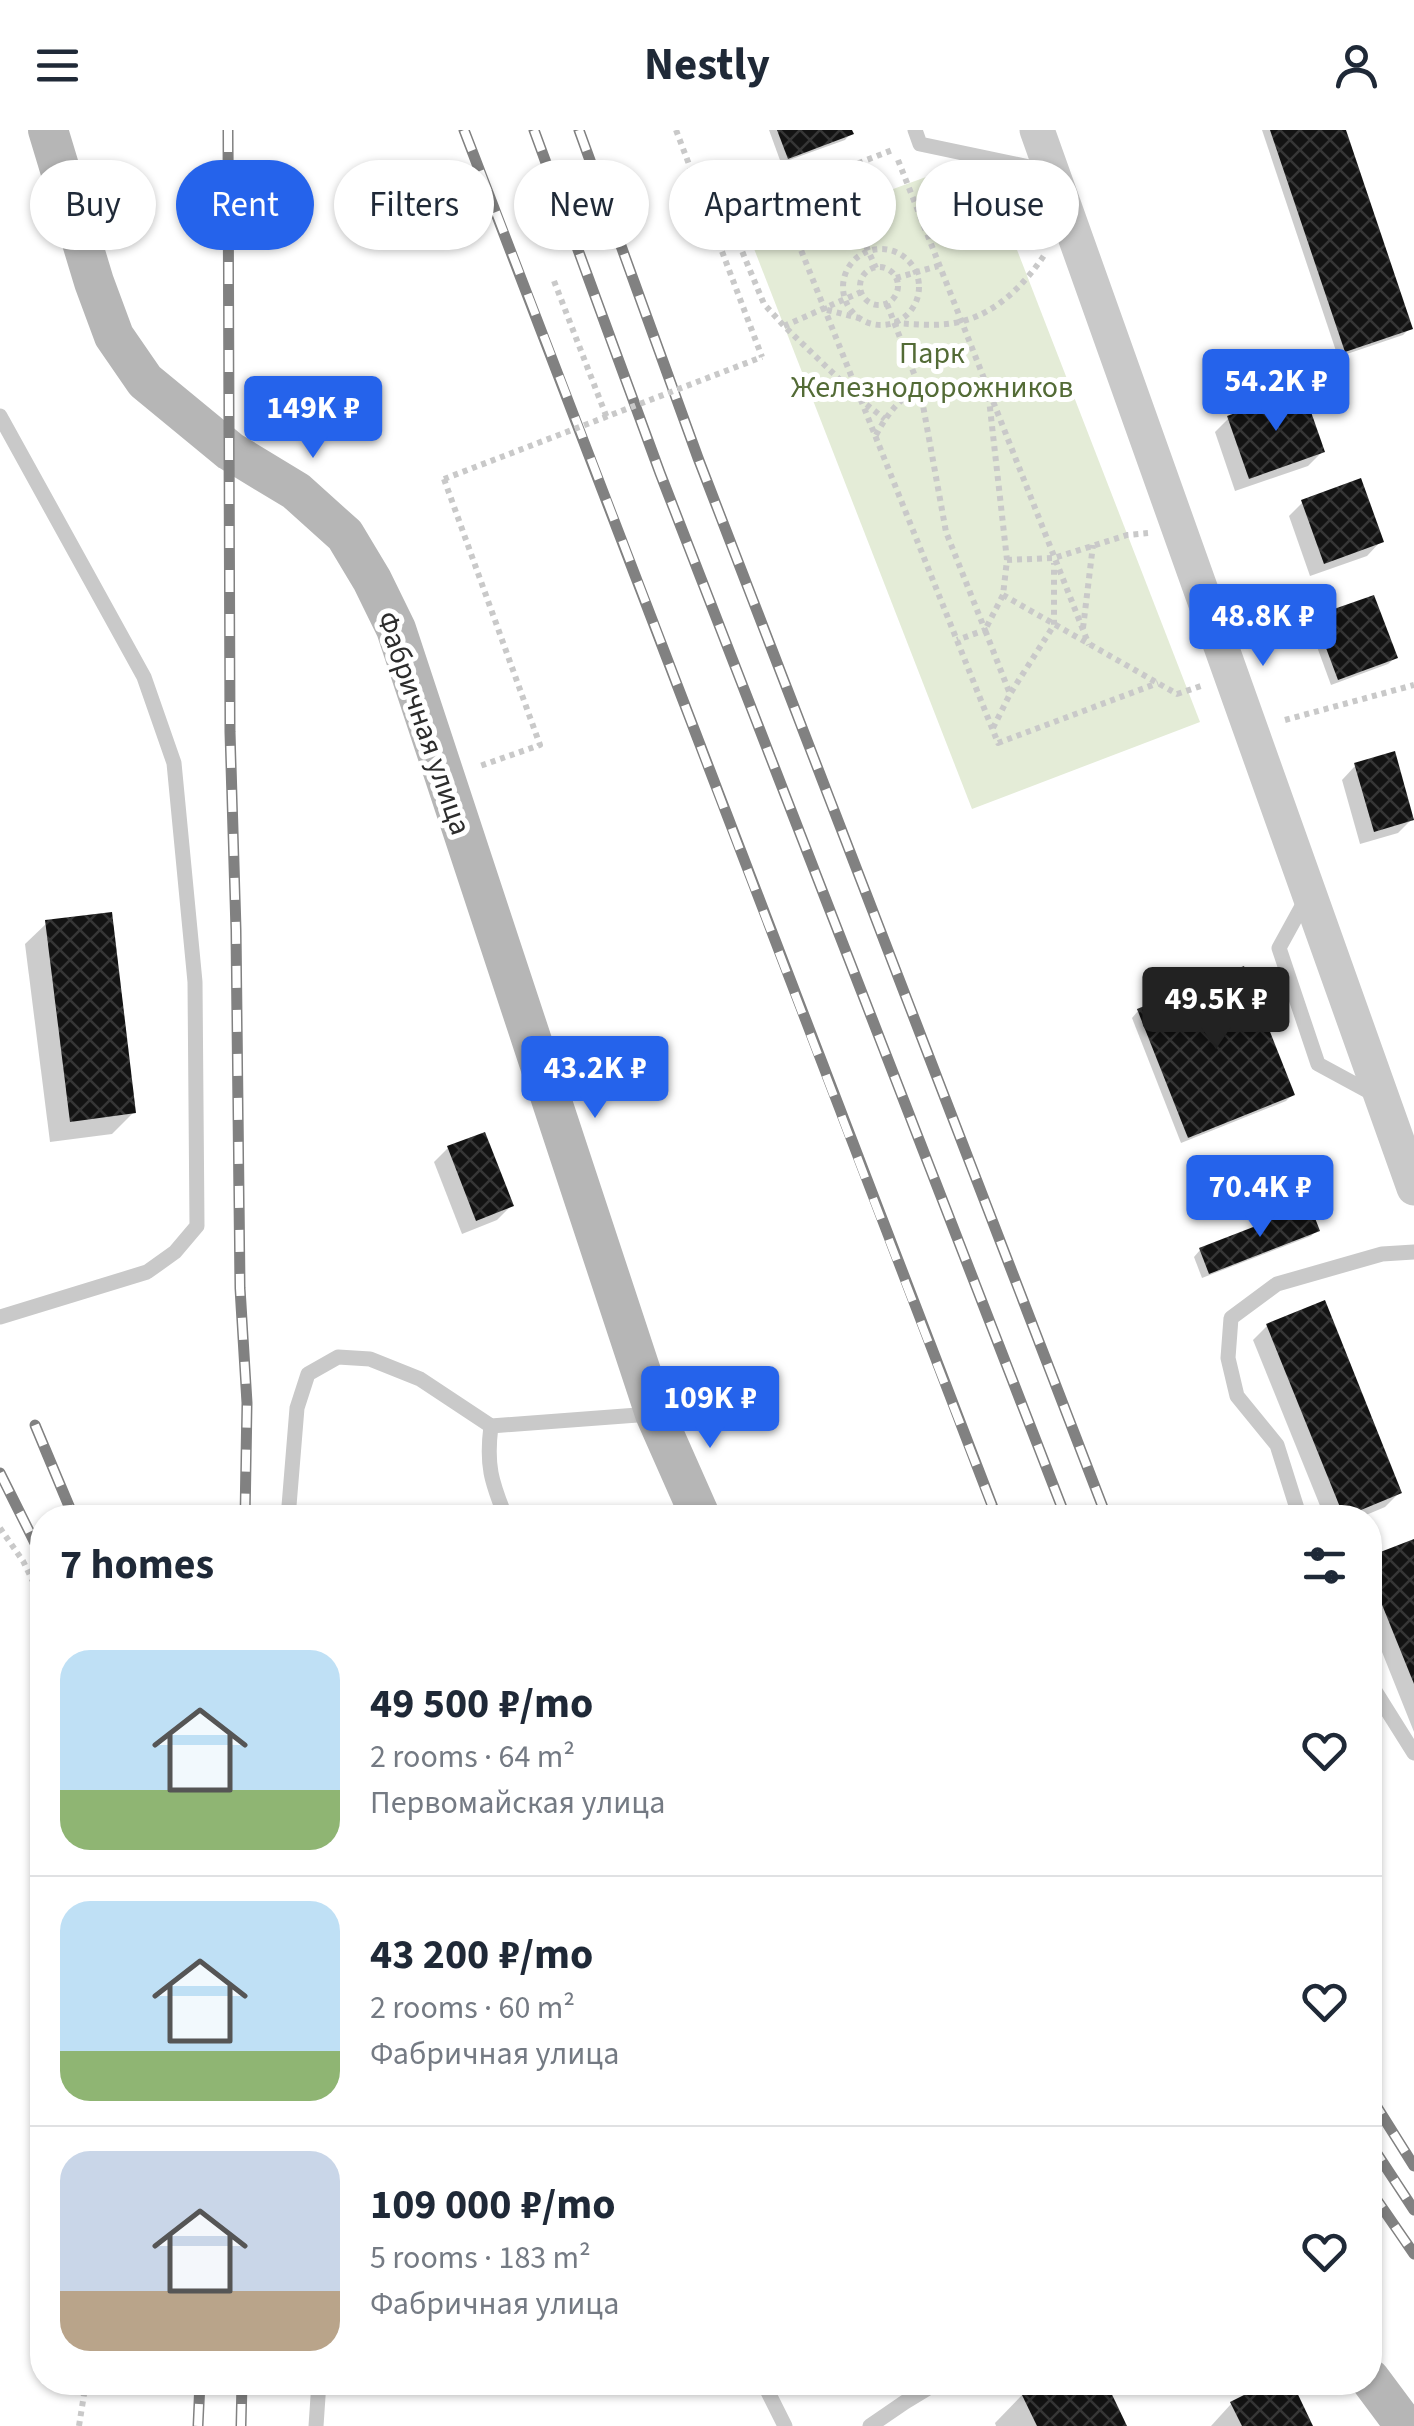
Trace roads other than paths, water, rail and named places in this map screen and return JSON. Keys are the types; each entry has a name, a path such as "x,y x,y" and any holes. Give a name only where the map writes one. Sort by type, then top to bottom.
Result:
{"main road":[{"name":"Фабричная улица","path":"48,130 114,336 144,381 230,451 296,491 345,534 396,630 655,1414 695,1505"},
{"path":"1382,2395 1404,2426"}],"street":[{"path":"1036,130 1047,160"},
{"path":"1079,250 1414,1188"}],"lane":[{"path":"917,137 1008,160"},
{"path":"0,416 144,677 174,763 195,982 196,1208 196,1226 175,1252 148,1272 0,1317"},
{"path":"1309,894 1280,948 1318,1064 1382,1098"},
{"path":"1296,1505 1277,1445 1237,1396 1228,1358 1231,1318 1277,1284 1382,1254 1414,1252"},
{"path":"289,1505 298,1408 308,1374 338,1357 370,1359 420,1379 491,1426 655,1414"},
{"path":"491,1426 487,1455 501,1505"},
{"path":"1382,1702 1414,1752"},
{"path":"316,2426 317,2395"},
{"path":"769,2395 784,2426"},
{"path":"870,2426 916,2395"}],"railway":[{"path":"228,130 230,732 240,1288 247,1403 245,1505"},
{"path":"464,130 992,1505"},
{"path":"534,130 660,473 1061,1505"},
{"path":"579,130 698,458 1102,1505"},
{"path":"35,1425 69,1505"},
{"path":"0,1473 30,1533"},
{"path":"1382,2115 1414,2166"},
{"path":"1382,2161 1414,2210"},
{"path":"1382,2207 1414,2254"},
{"path":"198,2426 199,2395"},
{"path":"241,2426 242,2395"}],"park label":[{"name":"Парк Железнодорожников","path":"932,370"}]}
